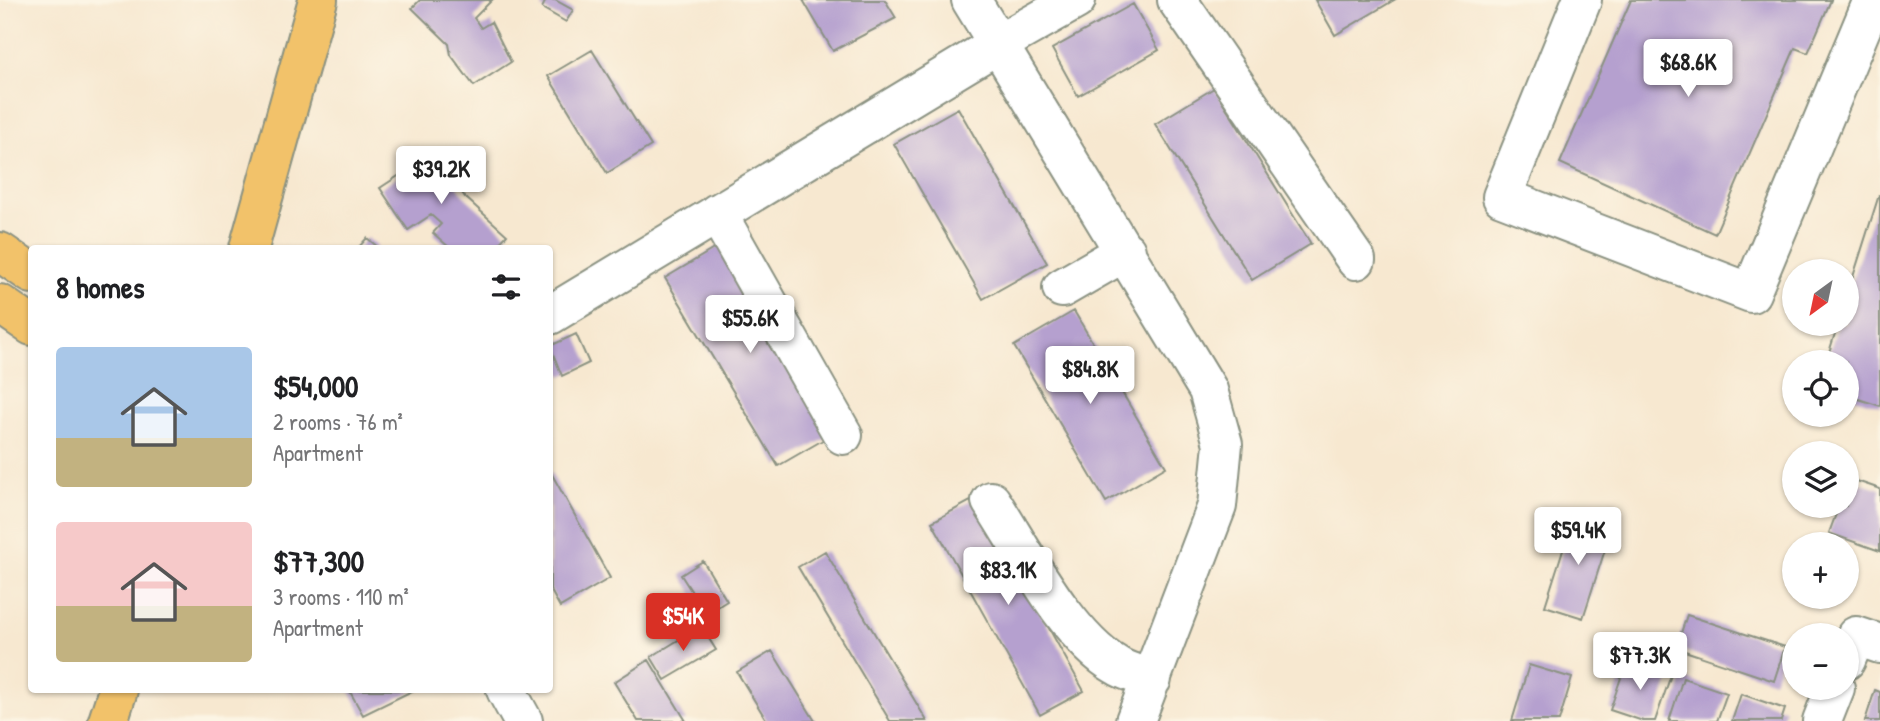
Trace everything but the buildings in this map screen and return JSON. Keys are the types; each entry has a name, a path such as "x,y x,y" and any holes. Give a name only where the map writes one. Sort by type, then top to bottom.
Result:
{"main road":[{"path":"250,245 318,0"},
{"path":"0,252 28,271"},
{"path":"0,304 28,323"},
{"path":"108,721 117,693"}],"lane":[{"path":"971,0 1126,251 1208,390 1223,444 1217,506 1135,721"},
{"path":"553,313 998,44 1076,0"},
{"path":"1177,0 1356,260"},
{"path":"1583,0 1502,197 1751,293 1873,0"},
{"path":"717,213 844,435"},
{"path":"1062,288 1126,251"},
{"path":"991,501 1067,618 1088,644 1116,666 1152,679"},
{"path":"1859,637 1880,644"},
{"path":"508,693 523,721"},
{"path":"1822,721 1830,700"}]}
